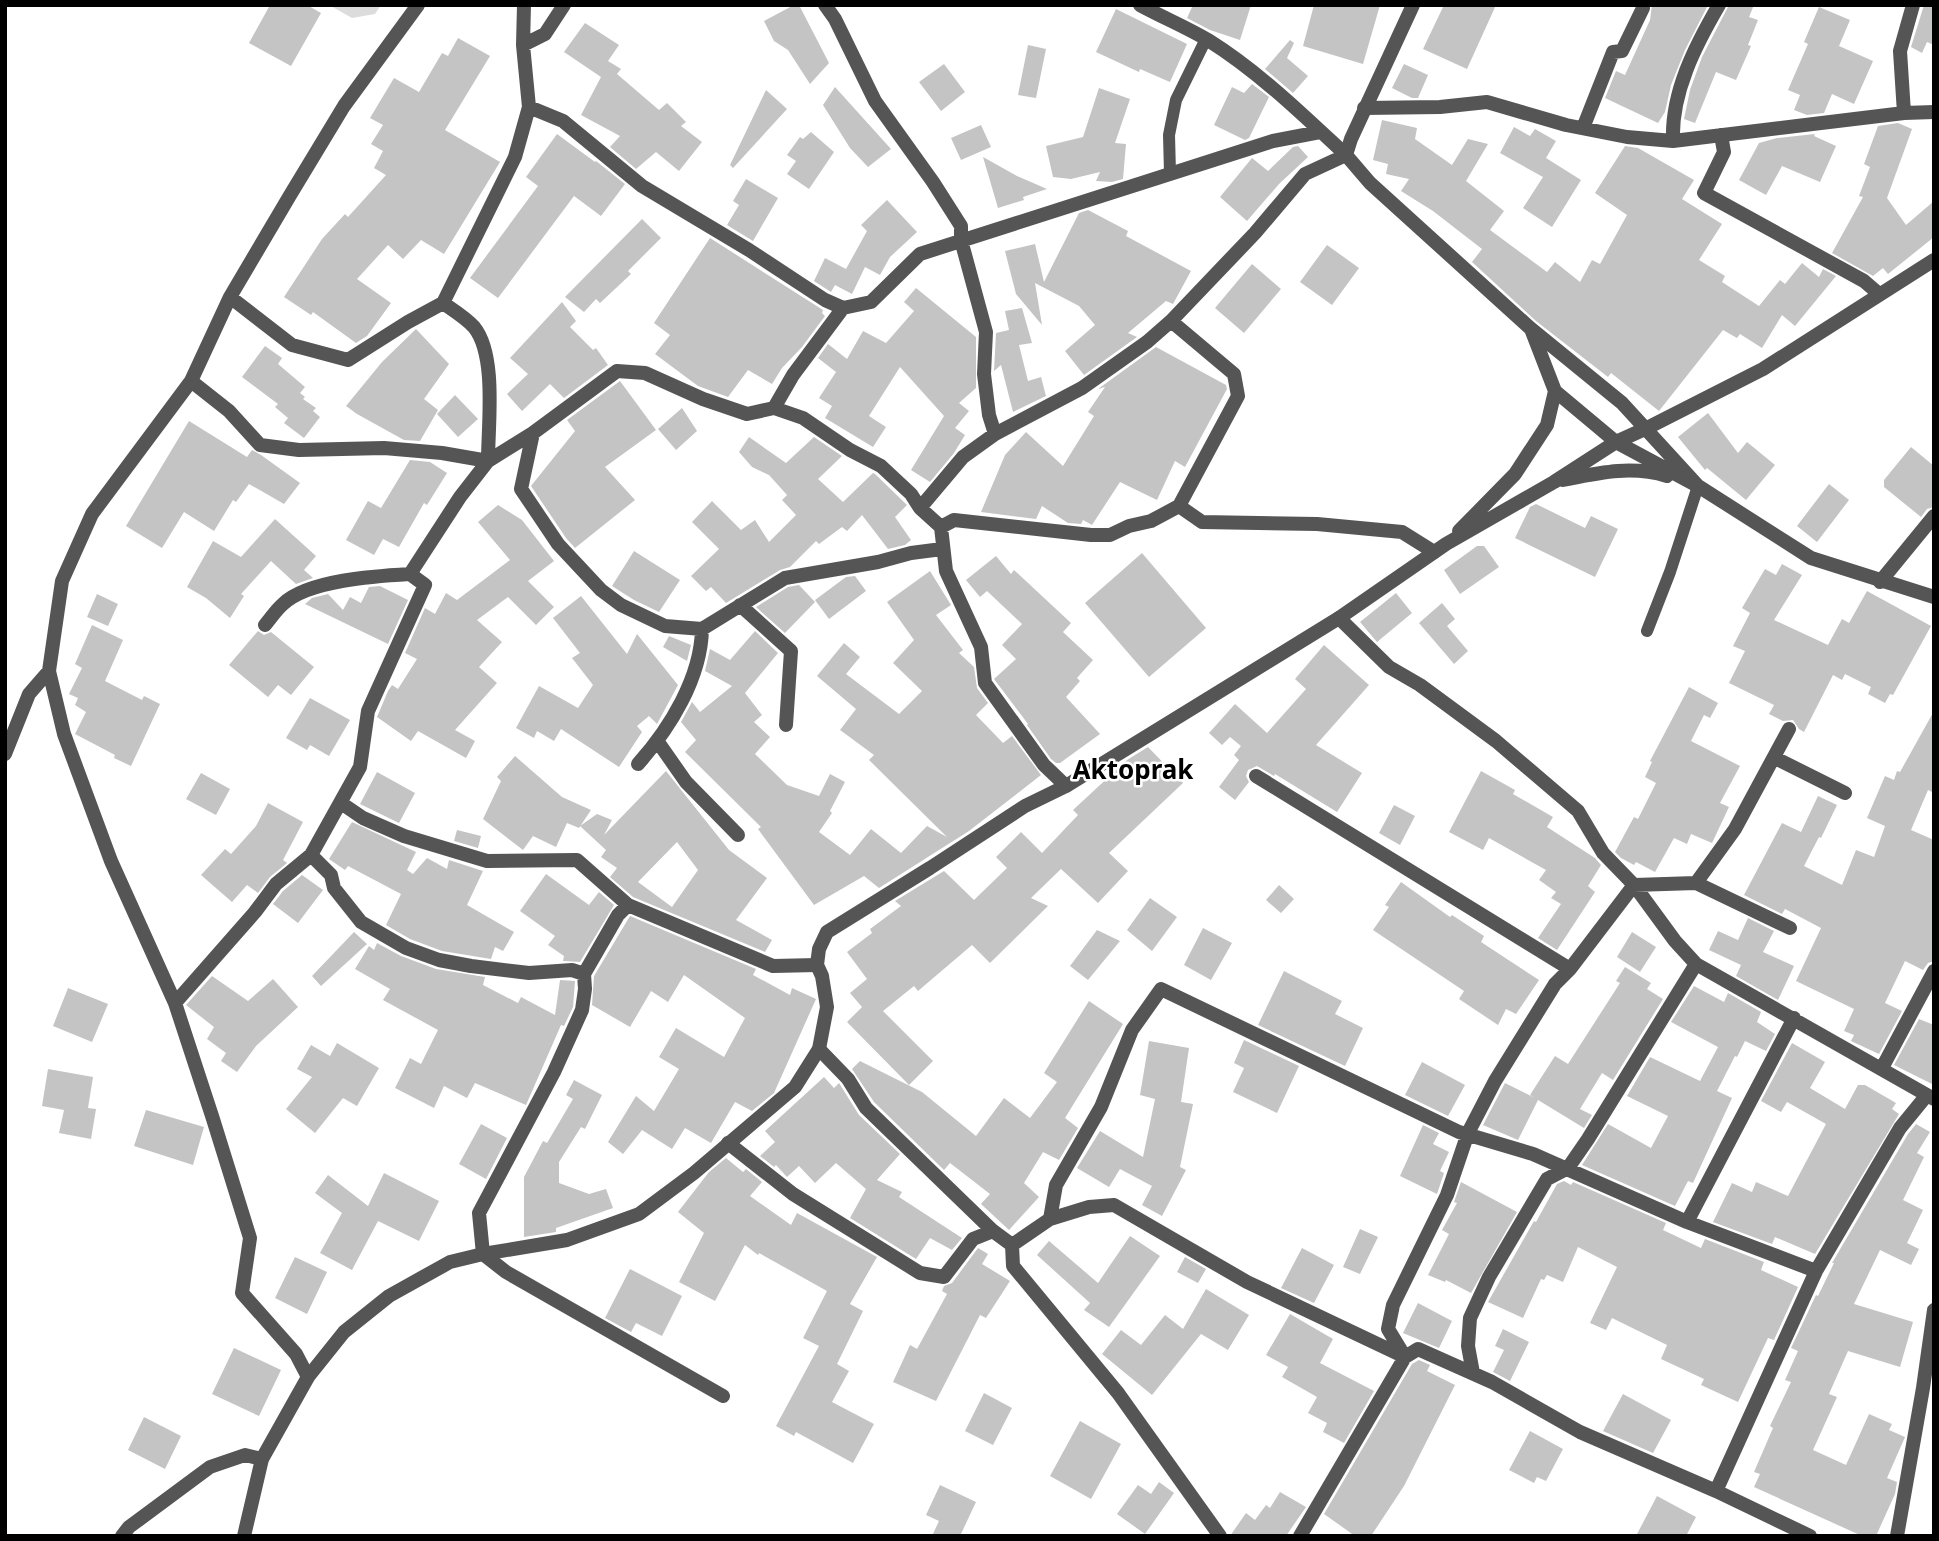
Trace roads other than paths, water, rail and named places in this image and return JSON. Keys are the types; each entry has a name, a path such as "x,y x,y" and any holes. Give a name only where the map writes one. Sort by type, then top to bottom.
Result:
{"street":[{"path":"308,1377 296,1354 242,1293 250,1238 175,1003 111,861 64,734 49,671 62,581 92,514 191,381 230,297 344,106 418,5"},
{"path":"230,297 292,345 348,360 443,303 515,158 529,107 523,45 524,5"},
{"path":"523,45 545,34 564,5"},
{"path":"825,5 835,19 875,101 961,226 961,240 986,332 984,374 989,415 995,434"},
{"path":"1140,5 1206,39 1278,92 1346,155 1370,183 1530,328 1622,403 1698,486"},
{"path":"920,508 963,457 995,434 1082,388 1147,342 1171,321 1255,233 1305,174 1346,155 1364,108 1413,5"},
{"path":"1673,141 1672,123 1681,81 1719,5"},
{"path":"1904,113 1900,51 1913,5"},
{"path":"1583,128 1614,52 1622,51 1643,8"},
{"path":"1364,108 1440,107 1487,102 1583,128 1627,137 1673,141 1904,113 1934,112"},
{"path":"529,107 563,121 642,186 750,250 825,300 843,308 871,302 920,254 1273,141 1320,132"},
{"path":"1721,135 1724,152 1704,193 1864,281 1879,294"},
{"path":"244,1536 262,1459 308,1377 344,1332 389,1296 450,1262 567,1240 639,1214 694,1173 795,1087 819,1049 827,1007 822,976 817,965 819,949 827,932 930,869 1025,806 1066,786 1339,618 1440,548 1554,482 1616,442 1763,369 1934,260"},
{"path":"443,303 474,327 485,348 489,369 488,461"},
{"path":"774,408 793,374 843,308"},
{"path":"940,527 954,520 1110,535 1129,526 1151,521 1179,506 1238,396 1234,374 1171,321"},
{"path":"1530,328 1555,391 1616,442 1698,486 1811,558 1934,597"},
{"path":"410,574 488,461 533,433 617,371 645,373 703,399 747,414 774,408 803,418 850,450 881,466 940,527 946,571 981,647 985,683 1044,765 1066,786"},
{"path":"191,381 229,411 260,445 299,450 396,449 488,461"},
{"path":"1440,548 1515,474 1547,425 1555,391"},
{"path":"533,433 521,489 558,544 601,590 621,606 665,626 702,629 785,578 878,562 911,552 942,549"},
{"path":"1554,482 1613,471 1638,470 1698,486"},
{"path":"1179,506 1202,522 1317,524 1402,532 1440,548"},
{"path":"1880,582 1934,516"},
{"path":"175,1003 255,912 276,884 311,855 360,767 369,711 425,585 410,574 311,587 284,602 265,625"},
{"path":"740,605 792,651 786,725"},
{"path":"1339,618 1389,667 1420,685 1496,741 1578,811 1603,853 1634,885 1675,941 1696,964 1727,984 1794,1018 1931,1097 1900,1128 1816,1271 1716,1491"},
{"path":"638,764 658,742 694,673 702,646 702,629"},
{"path":"5,754 30,694 49,671"},
{"path":"1696,883 1735,829 1789,729"},
{"path":"658,742 686,782 738,835"},
{"path":"1775,758 1845,793"},
{"path":"1256,776 1570,969"},
{"path":"341,803 363,818 404,836 487,860 577,860 628,905 773,966 817,965"},
{"path":"311,855 331,876 334,888 361,922 406,948 439,960 471,966 529,973 572,970 584,974"},
{"path":"1634,885 1696,883 1790,928"},
{"path":"1405,1357 1388,1329 1393,1305 1447,1195 1468,1133 1495,1081 1548,995 1634,885"},
{"path":"628,905 618,915 584,974 582,1010 554,1072 479,1213 483,1254 506,1272 723,1396"},
{"path":"1473,1373 1468,1346 1470,1318 1513,1234 1547,1179 1568,1168 1696,964"},
{"path":"1882,1068 1934,971"},
{"path":"1050,1219 1056,1185 1101,1107 1132,1030 1161,989 1459,1132 1568,1168 1597,1184 1687,1222 1816,1271"},
{"path":"1687,1222 1794,1018"},
{"path":"819,1049 848,1079 866,1108 993,1231 1012,1245"},
{"path":"728,1143 793,1194 920,1273 944,1277 973,1239 993,1231"},
{"path":"1012,1245 1050,1219 1089,1207 1114,1205 1247,1282 1405,1357"},
{"path":"1012,1245 1013,1266 1118,1393 1220,1536"},
{"path":"1897,1536 1934,1310"},
{"path":"1300,1536 1405,1357 1418,1349 1473,1373 1580,1432 1716,1491 1810,1536"},
{"path":"122,1536 128,1527 210,1467 245,1455 262,1459"}],"lane":[{"path":"1170,173 1168,135 1177,100 1206,39"},
{"path":"1647,631 1670,572 1698,486"}],"district":[{"name":"Aktoprak","path":"1133,770"}]}
